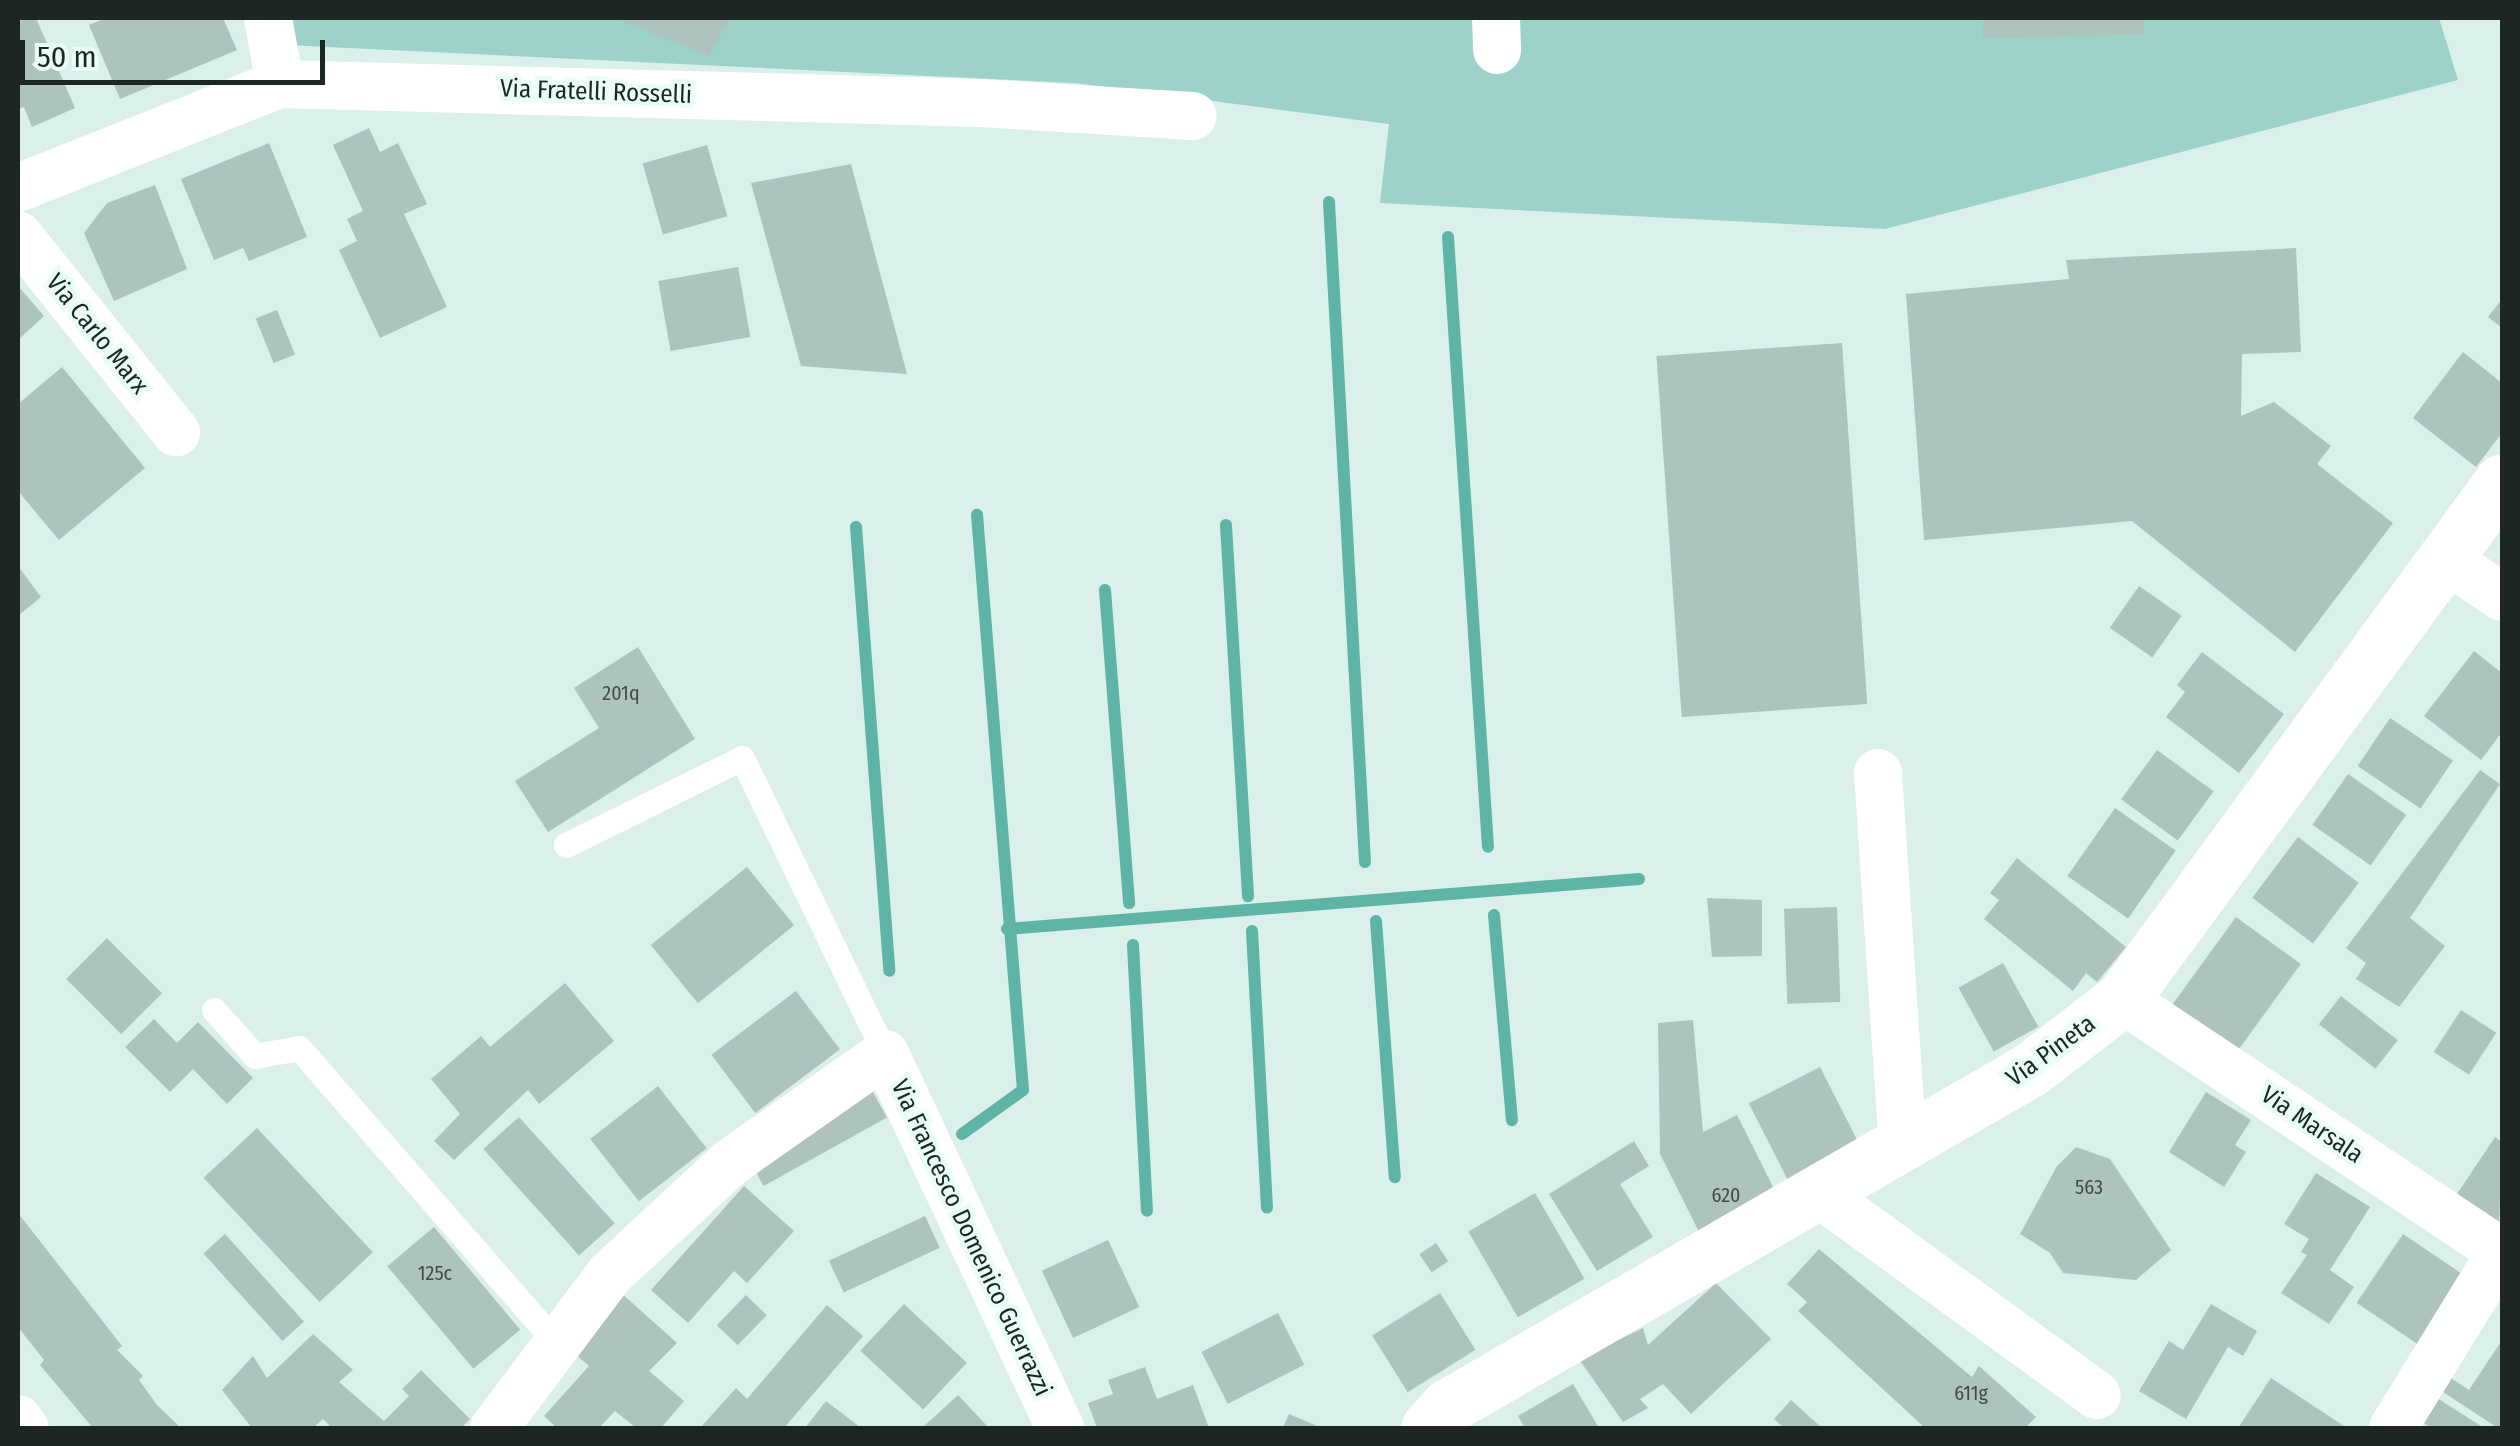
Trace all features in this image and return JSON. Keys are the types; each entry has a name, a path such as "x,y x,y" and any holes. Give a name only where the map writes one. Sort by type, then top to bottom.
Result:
{"street":[{"path":"268,18 280,84"},
{"name":"Via Fratelli Rosselli","path":"18,188 280,84 980,103 1193,116"},
{"name":"Via Carlo Marx","path":"18,235 176,432"},
{"name":"Via Pineta","path":"1428,1428 1448,1406 2031,1070 2122,999 2502,482"},
{"path":"2444,558 2502,597"},
{"path":"1878,773 1902,1145"},
{"name":"Via Marsala","path":"2122,999 2502,1251"},
{"name":"Via Francesco Domenico Guerrazzi","path":"506,1424 557,1344 610,1274 732,1162 885,1054 1060,1428"},
{"path":"1820,1194 2096,1395"},
{"path":"2393,1428 2502,1251"},
{"path":"18,1419 25,1428"}],"lane":[{"path":"566,845 742,758 885,1054"},
{"path":"214,1010 255,1056 299,1048 557,1344"}],"green space":[{"path":"281,18 2439,18 2458,80 1885,229 1380,203 1389,124 1075,83 286,45"}],"building":[{"path":"36,18 75,108 32,127 24,107 18,109 18,22"},
{"path":"106,18 223,18 237,50 120,99 89,25"},
{"path":"614,18 730,18 709,56"},
{"path":"1983,18 2144,18 2144,34 1983,38"},
{"path":"369,128 380,152 398,143 427,204 404,214 447,307 380,338 339,250 357,241 347,219 363,211 333,145"},
{"path":"269,143 307,237 249,261 243,248 214,260 181,179"},
{"path":"707,145 727,216 663,235 643,163"},
{"path":"851,164 907,374 801,366 751,183"},
{"path":"155,185 187,269 114,301 84,233 107,203"},
{"path":"2296,248 2301,352 2242,354 2241,416 2274,402 2331,446 2317,464 2393,523 2295,652 2132,521 1924,540 1906,294 2069,279 2066,260"},
{"path":"738,267 750,337 671,351 658,281"},
{"path":"18,286 44,316 18,340"},
{"path":"2502,299 2502,328 2488,317"},
{"path":"277,310 295,355 274,363 256,319"},
{"path":"1842,343 1867,704 1682,717 1656,356"},
{"path":"2463,352 2502,383 2502,433 2476,467 2413,418"},
{"path":"62,367 145,468 59,540 18,491 18,404"},
{"path":"18,566 41,597 18,616"},
{"path":"2139,586 2182,616 2152,658 2110,628"},
{"path":"638,647 695,739 548,832 515,781 599,728 574,688"},
{"path":"2474,651 2502,673 2502,732 2481,760 2424,716"},
{"path":"2202,652 2284,714 2239,773 2166,717 2185,692 2177,685"},
{"path":"2390,718 2453,760 2421,809 2358,766"},
{"path":"2157,750 2214,791 2178,840 2121,799"},
{"path":"2480,770 2500,784 2410,918 2445,946 2399,1007 2356,979 2366,963 2346,948"},
{"path":"2348,774 2406,815 2371,866 2312,825"},
{"path":"2115,808 2176,850 2128,918 2067,876"},
{"path":"2298,837 2359,883 2313,943 2252,898"},
{"path":"2017,858 2126,947 2097,982 2086,973 2073,991 1984,919 1999,900 1990,893"},
{"path":"747,867 794,925 698,1003 651,945"},
{"path":"1707,898 1762,900 1762,956 1712,957"},
{"path":"1837,907 1840,1002 1787,1004 1784,909"},
{"path":"2236,917 2301,964 2236,1053 2171,1006"},
{"path":"107,938 162,993 121,1034 66,979"},
{"path":"2003,963 2038,1027 1994,1052 1958,988"},
{"path":"565,983 614,1041 539,1104 528,1090 454,1160 434,1141 460,1114 431,1079 481,1036 490,1047"},
{"path":"796,991 840,1049 755,1113 711,1055"},
{"path":"2341,996 2398,1040 2376,1069 2319,1024"},
{"path":"2461,1010 2496,1033 2469,1075 2434,1052"},
{"path":"154,1019 177,1043 198,1022 253,1078 227,1104 193,1069 170,1092 125,1047"},
{"path":"1693,1020 1703,1132 1737,1115 1776,1193 1699,1232 1660,1154 1658,1023"},
{"path":"1820,1067 1859,1144 1788,1180 1749,1103"},
{"path":"658,1086 707,1148 639,1201 590,1139"},
{"path":"870,1087 887,1118 764,1186 747,1155"},
{"path":"2206,1092 2251,1120 2235,1145 2246,1152 2224,1187 2169,1152"},
{"path":"519,1117 615,1223 579,1255 483,1149"},
{"path":"257,1128 373,1252 320,1302 204,1178"},
{"path":"2495,1137 2502,1142 2499,1225 2455,1197"},
{"path":"1634,1141 1649,1166 1620,1184 1653,1237 1597,1271 1549,1194"},
{"path":"2076,1147 2110,1159 2171,1250 2136,1280 2063,1273 2050,1253 2020,1234 2057,1166"},
{"path":"2316,1173 2370,1207 2330,1270 2354,1287 2329,1324 2281,1293 2307,1255 2301,1252 2309,1239 2284,1224"},
{"path":"744,1186 794,1231 747,1283 734,1271 688,1323 651,1290"},
{"path":"1535,1193 1584,1279 1518,1317 1468,1232"},
{"path":"18,1213 122,1346 117,1350 143,1376 139,1380 157,1405 181,1428 93,1428 40,1365 44,1360 18,1327"},
{"path":"925,1216 940,1248 844,1293 829,1261"},
{"path":"434,1227 520,1330 473,1369 387,1266"},
{"path":"225,1234 304,1322 282,1341 203,1253"},
{"path":"2403,1234 2464,1275 2417,1344 2357,1303"},
{"path":"1108,1240 1139,1307 1073,1338 1042,1271"},
{"path":"1436,1243 1448,1261 1432,1272 1419,1254"},
{"path":"1819,1249 1972,1377 1979,1366 2036,1417 2025,1428 1925,1428 1798,1311 1807,1302 1787,1284"},
{"path":"1716,1283 1771,1339 1691,1414 1663,1384 1640,1399 1648,1408 1623,1422 1579,1359 1643,1328 1648,1345"},
{"path":"619,1291 677,1343 649,1371 684,1401 661,1428 636,1428 615,1411 599,1428 557,1428 544,1416 589,1366 568,1348"},
{"path":"1440,1293 1476,1350 1408,1392 1372,1335"},
{"path":"746,1295 767,1315 738,1345 717,1325"},
{"path":"904,1304 967,1363 923,1409 860,1351"},
{"path":"2211,1304 2257,1331 2243,1356 2228,1347 2186,1419 2139,1391 2169,1341 2183,1350"},
{"path":"827,1305 863,1336 784,1428 700,1428 736,1388 747,1399"},
{"path":"1278,1313 1304,1365 1228,1404 1201,1352"},
{"path":"313,1334 353,1370 339,1382 384,1421 409,1396 402,1389 421,1370 470,1419 461,1428 332,1428 323,1419 313,1428 252,1428 222,1390 253,1356 267,1378"},
{"path":"2502,1340 2502,1428 2498,1428 2443,1392 2451,1378 2469,1390"},
{"path":"1145,1367 1157,1399 1193,1385 1209,1428 1097,1428 1088,1403 1113,1394 1108,1380"},
{"path":"2271,1378 2347,1428 2238,1428"},
{"path":"1573,1384 1599,1428 1525,1428 1518,1416"},
{"path":"958,1395 989,1428 922,1428"},
{"path":"2434,1396 2484,1428 2432,1428 2419,1420"},
{"path":"1791,1400 1822,1428 1784,1428 1774,1419"},
{"path":"826,1401 861,1428 805,1428"},
{"path":"1289,1414 1322,1428 1283,1428"}],"waterway":[{"path":"1329,202 1365,862"},
{"path":"1448,237 1488,847"},
{"path":"962,1134 1023,1090 977,515"},
{"path":"1226,525 1248,896"},
{"path":"856,527 889,971"},
{"path":"1105,590 1129,903"},
{"path":"1007,929 1639,879"},
{"path":"1494,915 1512,1120"},
{"path":"1376,921 1395,1177"},
{"path":"1252,931 1267,1208"},
{"path":"1133,945 1147,1211"}]}
